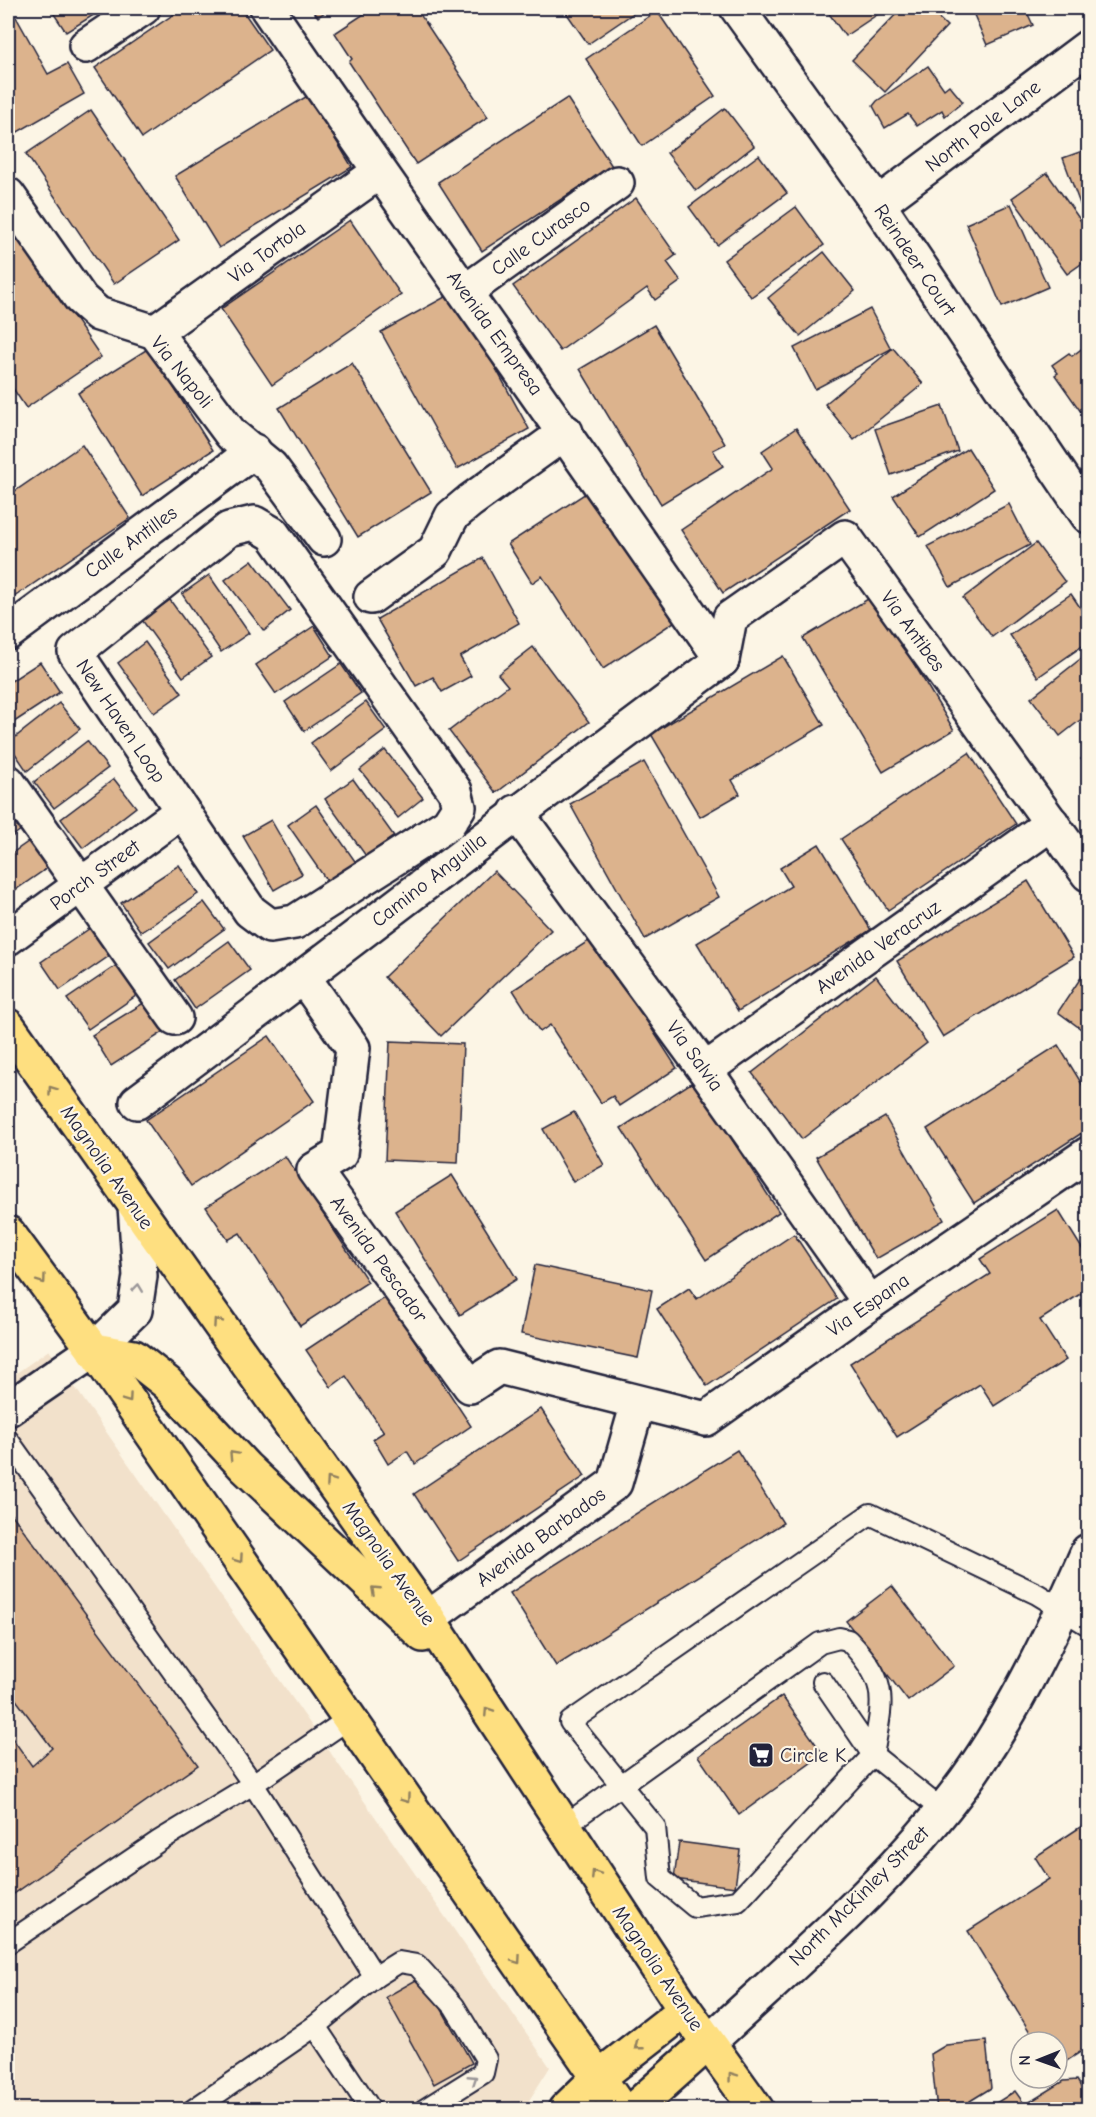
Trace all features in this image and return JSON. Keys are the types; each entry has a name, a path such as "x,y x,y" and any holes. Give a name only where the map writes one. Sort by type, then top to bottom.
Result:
{"main road":[{"name":"Magnolia Avenue","path":"8,1026 428,1618 685,2010 757,2109"},
{"path":"8,1233 94,1350 621,2109"},
{"path":"94,1350 134,1357 166,1383 245,1467 463,1673"},
{"path":"565,2109 599,2077 685,2010"},
{"name":"North McKinley Street","path":"633,2109 708,2043"}],"street":[{"path":"86,46 143,8"},
{"name":"Avenida Empresa","path":"267,8 379,172 566,432 722,660"},
{"name":"Reindeer Court","path":"737,8 878,204 1088,513"},
{"name":"North Pole Lane","path":"878,204 1089,47"},
{"name":"Via Tortola","path":"155,332 379,172"},
{"name":"Calle Curasco","path":"465,292 617,183"},
{"name":"Via Napoli","path":"8,195 81,299 98,314 155,332 231,434 271,467 324,539"},
{"path":"370,597 435,551 452,516 566,432"},
{"name":"Calle Antilles","path":"8,633 254,451"},
{"name":"New Haven Loop","path":"254,523 273,534 455,791 459,807 448,824 295,922 270,926 250,911 182,811 75,652 229,529 254,523"},
{"name":"Via Antibes","path":"722,660 730,618 845,537 1089,874"},
{"name":"Camino Anguilla","path":"137,1102 304,978 516,812 722,660"},
{"path":"8,782 175,1018"},
{"name":"Porch Street","path":"8,938 182,811"},
{"name":"Via Salvia","path":"516,812 705,1070 870,1302"},
{"name":"Avenida Veracruz","path":"705,1070 1052,823"},
{"name":"Avenida Pescador","path":"304,978 353,1048 340,1154 314,1170 470,1386 499,1366 638,1402"},
{"name":"Via Espana","path":"638,1402 706,1419 870,1302 1089,1154"},
{"path":"8,1409 94,1350 135,1310 140,1276 135,1206"},
{"name":"Avenida Barbados","path":"428,1618 615,1483 638,1402"},
{"name":"North McKinley Street","path":"708,2043 882,1879 967,1779 1043,1650 1076,1617 1089,1551"}],"lane":[{"path":"8,1440 253,1784 375,1977"},
{"path":"564,1826 620,1785 820,1642 839,1638 848,1640 868,1661 877,1676 880,1691 880,1717 873,1755 738,1901 695,1907 660,1878 655,1827 620,1785 570,1722 870,1514 1076,1617"},
{"path":"823,1682 873,1755 942,1810"},
{"path":"8,1943 159,1841 253,1784 350,1718"},
{"path":"193,2109 315,2026 375,1977 399,1962 417,1965 454,2006 486,2059 483,2073 424,2109"},
{"path":"315,2026 371,2109"}],"shaded area":[{"path":"49,1350 550,2067 528,2102 518,2109 8,2109 8,1379"}],"building":[{"path":"8,8 11,8 48,74 67,64 84,94 9,137"},
{"path":"50,8 105,8 66,32"},
{"path":"183,8 241,8 270,50 142,138 95,68"},
{"path":"311,8 330,8 318,17"},
{"path":"373,8 416,8 488,117 416,164 349,62 352,59 335,33"},
{"path":"563,8 641,8 588,44"},
{"path":"825,8 887,8 845,36"},
{"path":"902,8 928,8 947,26 885,92 852,60"},
{"path":"971,8 1025,8 1033,25 987,45"},
{"path":"657,11 715,96 642,146 586,59"},
{"path":"928,66 944,89 949,85 963,102 945,116 942,110 917,126 908,114 885,128 873,106"},
{"path":"309,95 352,167 219,248 175,176"},
{"path":"567,98 612,166 482,251 438,182"},
{"path":"725,108 754,146 696,191 667,153"},
{"path":"91,110 179,240 114,284 26,154"},
{"path":"1088,149 1088,222 1087,223 1063,158"},
{"path":"759,155 787,193 717,245 689,207"},
{"path":"1047,173 1088,231 1088,259 1067,274 1012,198"},
{"path":"636,198 676,255 667,262 681,281 655,300 647,288 560,351 513,286"},
{"path":"1011,204 1048,287 1002,307 966,224"},
{"path":"796,207 824,245 751,297 724,260"},
{"path":"350,220 401,295 272,385 221,309"},
{"path":"13,228 101,357 26,408 8,381 8,232"},
{"path":"824,252 855,291 800,336 768,298"},
{"path":"454,292 529,429 457,469 381,332"},
{"path":"870,309 891,349 815,389 794,348"},
{"path":"654,325 725,444 713,450 723,466 661,504 580,369"},
{"path":"1088,344 1088,407 1081,412 1055,375 1058,373 1052,365 1069,353 1072,356"},
{"path":"149,348 213,450 142,496 78,393"},
{"path":"893,348 923,384 854,440 825,404"},
{"path":"352,363 431,492 358,537 279,408"},
{"path":"942,406 958,451 891,475 875,429"},
{"path":"796,428 850,509 723,593 681,530 773,468 762,451"},
{"path":"82,445 130,518 8,601 8,496"},
{"path":"968,448 994,489 920,537 893,496"},
{"path":"589,491 674,622 603,669 542,576 532,583 508,544"},
{"path":"1009,504 1030,545 950,587 928,546"},
{"path":"1036,543 1065,582 992,637 963,598"},
{"path":"483,558 519,623 460,657 471,676 442,692 433,677 416,686 377,619"},
{"path":"252,560 290,610 264,631 225,580"},
{"path":"209,575 249,633 221,652 182,594"},
{"path":"1071,594 1088,619 1088,642 1038,677 1010,635"},
{"path":"873,596 954,730 883,772 803,638"},
{"path":"170,600 211,657 183,677 142,620"},
{"path":"314,626 333,656 276,694 256,665"},
{"path":"145,642 182,693 154,713 118,663"},
{"path":"533,647 589,722 496,793 449,731 508,686 498,674"},
{"path":"1088,653 1088,714 1060,736 1031,698"},
{"path":"783,656 824,725 732,780 740,794 700,817 651,734"},
{"path":"40,662 60,692 8,726 8,683"},
{"path":"341,664 361,693 304,731 285,702"},
{"path":"366,702 386,730 331,771 311,743"},
{"path":"59,703 80,729 27,771 8,743"},
{"path":"87,741 108,768 54,808 34,782"},
{"path":"385,750 423,798 398,818 360,770"},
{"path":"1088,752 1088,767 1081,759"},
{"path":"969,753 1016,824 888,910 841,839"},
{"path":"644,762 719,897 645,939 570,804"},
{"path":"114,779 136,807 83,848 61,819"},
{"path":"353,779 394,836 366,856 325,799"},
{"path":"8,802 27,825 8,840"},
{"path":"316,805 357,864 329,884 288,825"},
{"path":"271,820 302,874 274,890 243,836"},
{"path":"35,837 53,864 8,895 8,856"},
{"path":"819,844 871,930 738,1011 697,943 791,886 780,868"},
{"path":"179,865 198,894 141,932 121,903"},
{"path":"494,871 551,930 441,1036 384,977"},
{"path":"1028,881 1074,957 943,1037 897,961"},
{"path":"204,902 224,929 169,969 149,942"},
{"path":"96,924 115,952 60,990 41,962"},
{"path":"593,938 677,1068 619,1106 613,1096 601,1103 550,1025 540,1032 513,990"},
{"path":"229,941 250,970 195,1009 175,980"},
{"path":"123,961 143,991 88,1029 67,999"},
{"path":"1088,967 1088,1034 1058,1012"},
{"path":"876,976 927,1043 802,1139 752,1073"},
{"path":"150,999 168,1029 111,1066 92,1035"},
{"path":"269,1036 314,1101 191,1186 146,1120"},
{"path":"390,1041 463,1044 458,1163 385,1160"},
{"path":"1058,1045 1088,1094 1088,1129 974,1203 927,1129"},
{"path":"694,1081 779,1212 706,1260 621,1128"},
{"path":"574,1112 604,1165 573,1182 543,1129"},
{"path":"885,1117 944,1220 876,1259 816,1157"},
{"path":"285,1156 368,1282 300,1326 240,1233 228,1240 206,1207"},
{"path":"452,1175 517,1279 460,1315 395,1211"},
{"path":"1058,1210 1088,1258 1088,1289 1040,1320 1066,1360 994,1406 980,1384 897,1437 850,1363 990,1274 980,1259"},
{"path":"794,1234 837,1299 707,1386 657,1309 689,1288 697,1299"},
{"path":"535,1265 652,1290 638,1358 521,1334"},
{"path":"386,1297 471,1426 415,1464 407,1451 388,1464 373,1439 384,1432 346,1376 331,1387 306,1350"},
{"path":"541,1409 585,1476 458,1561 414,1494"},
{"path":"737,1450 783,1523 556,1666 510,1593"},
{"path":"8,1509 198,1765 8,1898 8,1732 32,1766 52,1748 8,1689"},
{"path":"892,1586 954,1666 908,1701 846,1621"},
{"name":"Circle K","path":"782,1696 823,1754 739,1815 698,1756"},
{"path":"1088,1822 1088,2047 1069,2059 1069,2030 1029,2030 968,1931 1049,1879 1035,1857"},
{"path":"679,1842 740,1850 735,1887 674,1879"},
{"path":"423,1976 472,2063 434,2084 386,1997"},
{"path":"986,2041 991,2088 970,2101 971,2110 937,2110 931,2054 946,2045"},
{"path":"1077,2080 1088,2099 1088,2110 985,2110 1015,2091 1025,2105 1049,2090 1069,2090 1069,2081"}],"place":[{"name":"Circle K","path":"761,1755"}]}
